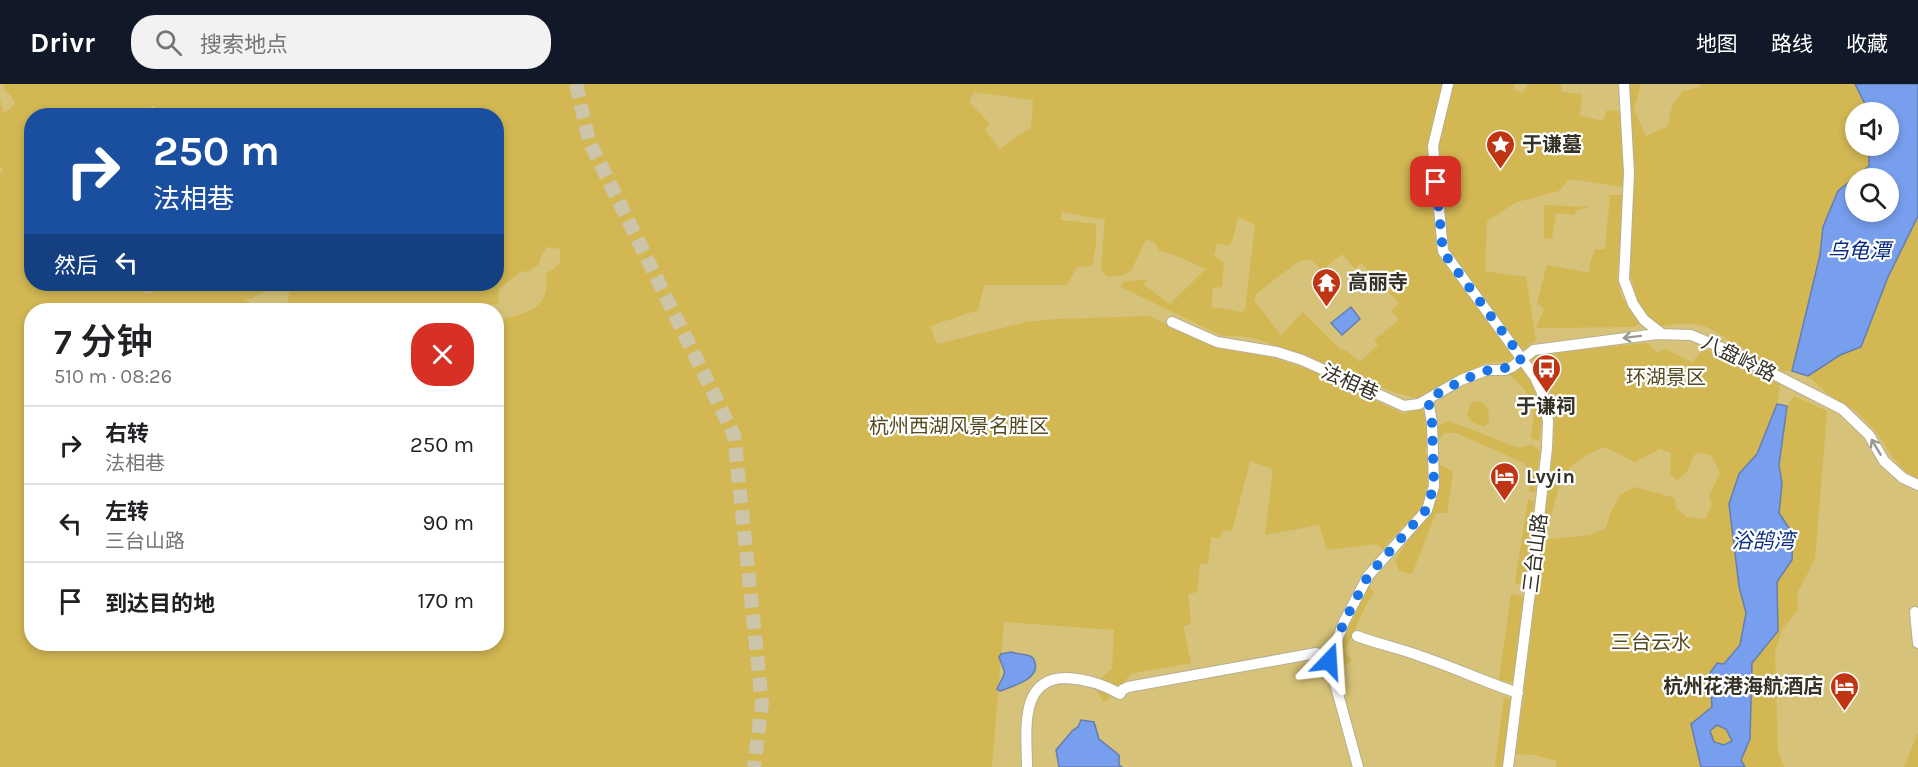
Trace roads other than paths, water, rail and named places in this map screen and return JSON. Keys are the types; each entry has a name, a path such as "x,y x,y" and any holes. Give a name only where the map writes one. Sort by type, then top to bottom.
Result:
{"street":[{"name":"三台山路","path":"1448,84 1433,146 1443,252 1535,377 1544,396 1548,421 1536,544 1508,767"},
{"path":"1624,84 1629,173 1624,280 1633,304 1644,320 1662,334"},
{"name":"法相巷","path":"1172,322 1217,342 1277,352 1302,360 1404,406 1419,404 1461,380 1487,370 1512,367 1522,358"},
{"name":"八盘岭路","path":"1522,358 1534,350 1662,334 1691,335 1720,347 1842,409 1869,435 1884,461 1903,478 1918,485"},
{"path":"1358,767 1329,661 1344,622 1368,576 1426,510 1434,486 1432,423 1428,399"},
{"path":"1915,612 1918,643"},
{"path":"1357,636 1421,656 1518,693"},
{"path":"1027,767 1027,713 1034,694 1041,685 1055,678 1095,682 1120,694 1128,687 1316,653 1330,657"}],"water":[{"name":"乌龟潭","path":"1855,84 1918,84 1918,216 1888,277 1861,347 1840,355 1808,376 1792,371 1820,255 1823,227 1838,191 1845,185 1845,222 1899,222 1899,168 1867,168 1869,166 1869,156 1899,156 1899,102 1864,102"},
{"path":"1351,307 1360,319 1342,335 1331,323"},
{"name":"浴鹄湾","path":"1777,404 1787,406 1779,465 1782,483 1779,513 1793,534 1792,560 1777,582 1778,631 1752,663 1750,739 1741,760 1745,767 1701,767 1691,724 1712,707 1710,673 1717,663 1724,664 1740,645 1746,613 1739,586 1729,504 1739,474 1757,454","holes":["1717,725 1726,729 1732,741 1724,745 1714,742 1710,731"]},
{"path":"1011,652 1032,657 1035,669 1024,682 1000,691 997,689 1004,673 999,657 1001,654"},
{"path":"1081,720 1094,722 1099,739 1119,755 1119,765 1122,767 1059,767 1056,750 1078,727"}],"tunnel":[{"path":"576,84 589,141 734,435 762,703 754,767"}],"place":[{"name":"于谦墓","path":"1501,170"},
{"name":"高丽寺","path":"1327,308"},
{"name":"于谦祠","path":"1546,394"},
{"name":"Lvyin","path":"1505,502"},
{"name":"杭州花港海航酒店","path":"1844,712"}],"park label":[{"name":"环湖景区","path":"1666,377"},
{"name":"杭州西湖风景名胜区","path":"959,426"},
{"name":"三台云水","path":"1651,642"}]}
